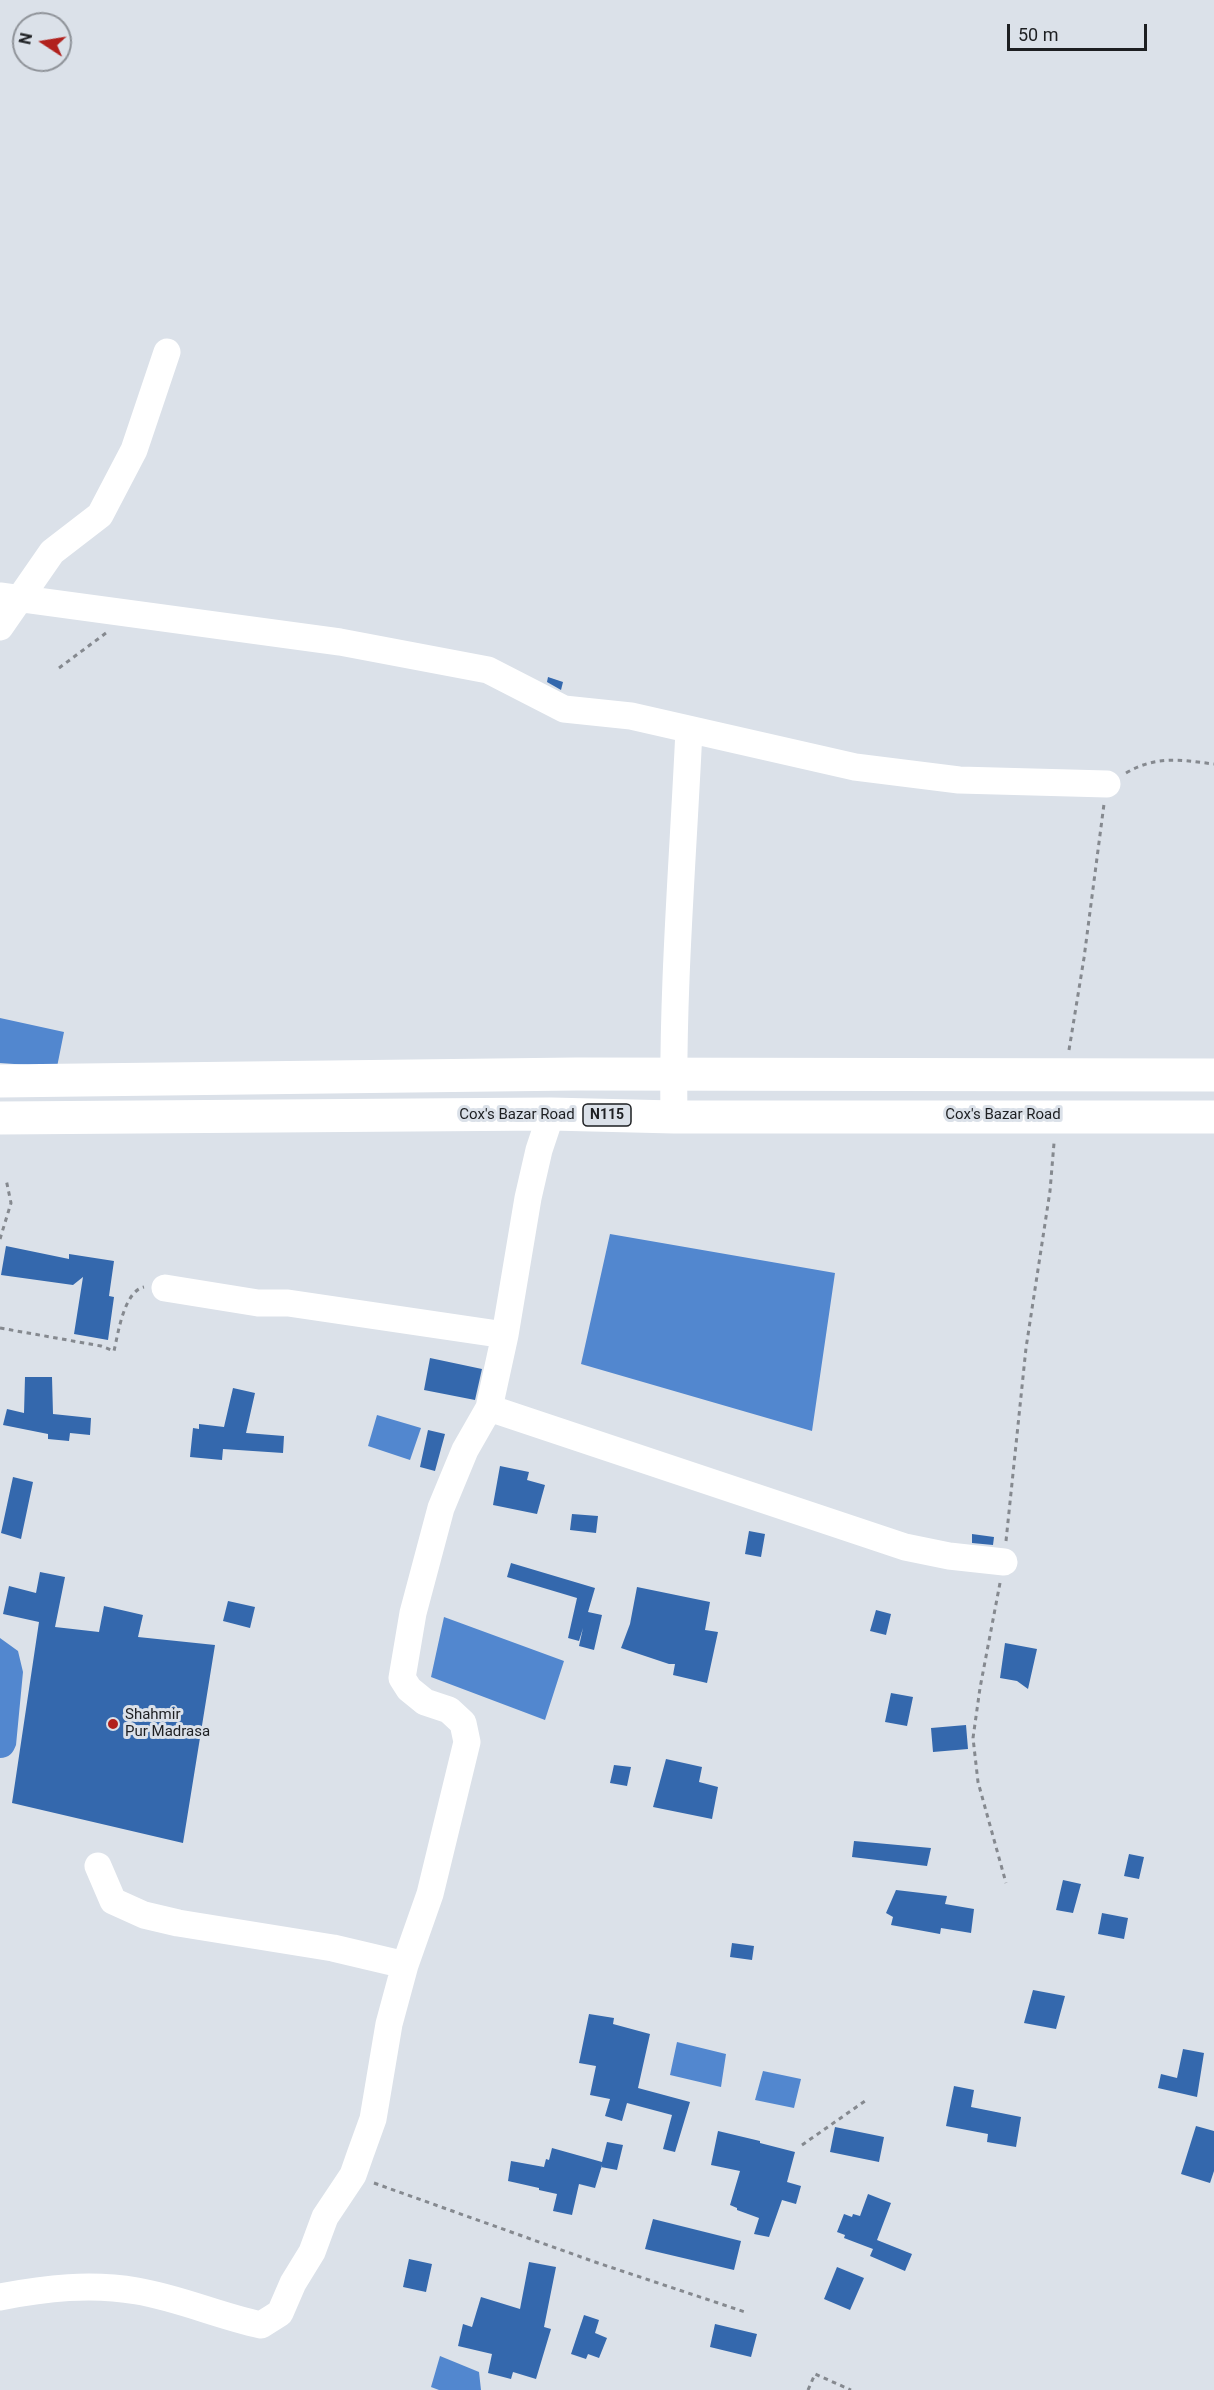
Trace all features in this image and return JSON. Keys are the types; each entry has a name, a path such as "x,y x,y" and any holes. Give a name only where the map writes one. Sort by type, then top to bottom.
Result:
{"highway":[{"path":"0,1081 674,1074 1214,1075"},
{"name":"Cox's Bazar Road","path":"0,1118 551,1114 674,1117 1057,1115 1214,1117"}],"street":[{"path":"0,627 11,597 52,552 100,514 134,450 167,352"},
{"path":"11,597 340,642 488,670 564,709 631,716 855,767 959,780 1107,784"},
{"path":"674,1117 689,730"},
{"path":"0,2296 43,2289 84,2286 137,2291 261,2325 280,2313 293,2283 312,2252 325,2217 353,2175 373,2119 389,2024 405,1965 430,1894 467,1742 463,1723 449,1710 425,1702 409,1689 402,1678 416,1603 441,1508 465,1450 489,1408 505,1335 528,1198 539,1150 551,1114"},
{"path":"165,1288 505,1335"},
{"path":"489,1408 905,1547 948,1556 1004,1562"},
{"path":"98,1866 113,1901 144,1915 212,1930 333,1948 405,1965"}],"path":[{"path":"59,668 132,614"},
{"path":"1065,1074 1084,958 1107,784 1136,767 1169,759 1214,764"},
{"path":"1006,1882 978,1782 974,1738 980,1688 1004,1562 1026,1348 1050,1191 1057,1115"},
{"path":"0,1239 11,1203 6,1179"},
{"path":"0,1328 101,1346 114,1351 126,1303 136,1290 141,1287 165,1288"},
{"path":"802,2145 866,2101"},
{"path":"353,2175 595,2262 745,2312"},
{"path":"808,2390 815,2374 851,2390"}],"water":[{"path":"0,1018 64,1032 57,1067 0,1063"},
{"path":"610,1234 835,1273 812,1431 581,1364"},
{"path":"377,1415 421,1428 410,1460 368,1446"},
{"path":"444,1617 564,1661 545,1720 431,1677"},
{"path":"0,1638 18,1651 23,1672 16,1745 10,1754 0,1758"},
{"path":"677,2042 726,2054 721,2087 670,2075"},
{"path":"763,2071 801,2079 794,2108 755,2100"},
{"path":"440,2356 479,2372 481,2390 439,2390 431,2387"}],"building":[{"path":"548,677 563,682 561,690 547,682"},
{"path":"6,1246 69,1259 69,1254 114,1261 109,1296 114,1297 108,1340 74,1334 83,1277 73,1285 1,1275"},
{"path":"430,1358 482,1369 475,1400 424,1390"},
{"path":"25,1377 52,1377 53,1414 91,1418 90,1435 70,1433 69,1441 48,1439 48,1434 3,1425 7,1409 24,1413"},
{"path":"233,1388 255,1393 246,1433 284,1436 283,1453 223,1449 222,1460 190,1457 193,1428 199,1429 199,1424 224,1427"},
{"path":"428,1430 445,1434 435,1471 420,1467"},
{"path":"500,1466 529,1472 527,1480 545,1485 537,1514 493,1505"},
{"path":"13,1477 33,1482 21,1539 1,1533"},
{"path":"572,1514 598,1516 596,1533 570,1530"},
{"path":"749,1531 765,1534 761,1557 745,1554"},
{"path":"972,1534 994,1537 993,1545 972,1543"},
{"path":"511,1563 595,1588 588,1612 602,1615 594,1650 579,1646 583,1628 579,1641 568,1638 577,1598 507,1577"},
{"name":"Shahmir Pur Madrasa","path":"40,1572 65,1577 55,1627 99,1632 104,1606 143,1615 138,1637 215,1645 183,1843 12,1803 39,1622 3,1614 9,1586 36,1593"},
{"path":"637,1587 710,1602 705,1630 718,1632 707,1683 673,1675 675,1664 621,1648 630,1624"},
{"path":"228,1601 255,1607 250,1628 223,1621"},
{"path":"876,1610 891,1614 886,1635 870,1631"},
{"path":"1005,1643 1037,1649 1028,1689 1017,1681 1000,1678"},
{"path":"891,1693 913,1697 907,1726 885,1722"},
{"path":"966,1725 968,1749 933,1752 931,1728"},
{"path":"666,1759 702,1767 699,1782 718,1787 712,1819 653,1807"},
{"path":"614,1765 631,1767 627,1786 610,1783"},
{"path":"854,1841 931,1848 927,1866 852,1857"},
{"path":"1129,1854 1144,1857 1139,1879 1124,1876"},
{"path":"1063,1880 1081,1884 1073,1913 1056,1910"},
{"path":"896,1890 947,1896 945,1904 974,1909 971,1933 941,1928 940,1934 891,1925 893,1917 886,1913"},
{"path":"1102,1913 1128,1918 1124,1939 1098,1934"},
{"path":"732,1943 754,1946 752,1960 730,1957"},
{"path":"1033,1990 1065,1996 1056,2029 1024,2023"},
{"path":"589,2014 614,2018 613,2024 650,2034 638,2088 690,2102 675,2152 663,2149 672,2115 627,2103 622,2121 605,2116 610,2099 590,2095 596,2066 579,2063"},
{"path":"1183,2049 1204,2053 1197,2097 1158,2088 1161,2074 1177,2078"},
{"path":"954,2086 974,2090 971,2107 1021,2117 1016,2147 987,2142 988,2134 946,2126"},
{"path":"1196,2126 1214,2131 1214,2171 1210,2183 1181,2174"},
{"path":"835,2127 884,2137 879,2162 830,2152"},
{"path":"718,2131 795,2152 787,2182 801,2186 796,2204 782,2200 769,2237 754,2234 759,2218 730,2205 740,2171 711,2165"},
{"path":"607,2142 623,2145 617,2170 601,2167 595,2188 579,2184 572,2215 553,2211 557,2194 508,2181 511,2161 544,2167 546,2159 549,2160 552,2148 602,2162"},
{"path":"868,2194 891,2203 877,2240 912,2254 905,2271 870,2256 873,2249 844,2238 845,2235 837,2232 844,2214 852,2217 853,2214 860,2216"},
{"path":"653,2219 741,2241 734,2270 645,2249"},
{"path":"409,2259 432,2264 426,2292 403,2287"},
{"path":"529,2262 556,2267 544,2327 551,2329 536,2379 513,2372 511,2379 488,2373 492,2354 458,2346 463,2324 472,2327 481,2297 520,2309"},
{"path":"837,2267 864,2278 850,2310 824,2299"},
{"path":"584,2315 599,2320 595,2333 607,2338 599,2358 588,2354 586,2359 571,2354"},
{"path":"715,2324 757,2334 751,2357 710,2347"}],"place":[{"name":"Shahmir Pur Madrasa","path":"113,1724"}]}
